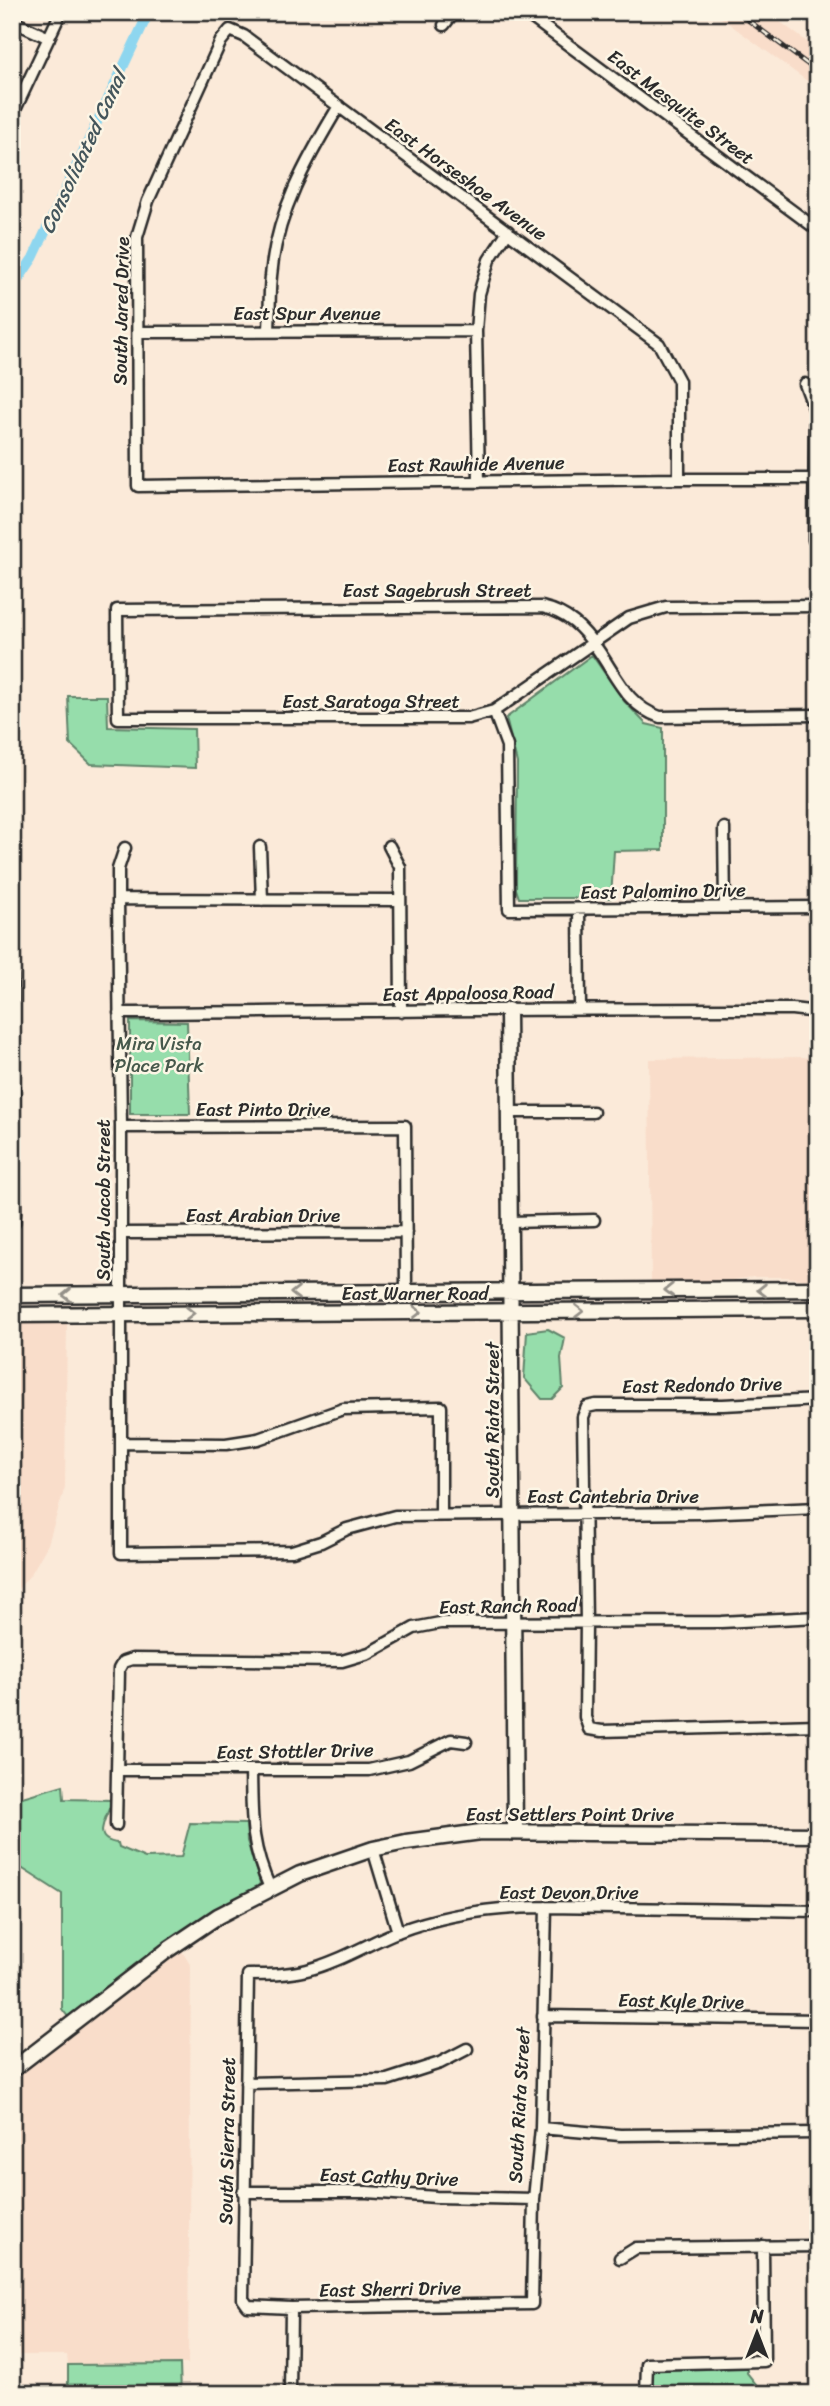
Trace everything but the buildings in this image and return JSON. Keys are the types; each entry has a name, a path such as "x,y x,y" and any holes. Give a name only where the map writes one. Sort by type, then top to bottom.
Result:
{"street":[{"path":"12,116 61,12"},
{"path":"444,26 454,12"},
{"name":"East Mesquite Street","path":"524,12 818,230"},
{"path":"12,21 49,38"},
{"name":"East Horseshoe Avenue","path":"230,30 244,36 659,344 679,381 678,479"},
{"name":"South Jared Drive","path":"138,486 137,237 148,201 221,41 230,30"},
{"path":"269,330 271,274 281,225 305,164 339,106"},
{"path":"479,482 479,294 489,260 508,231"},
{"name":"East Spur Avenue","path":"138,332 477,331"},
{"path":"805,384 815,411 813,480 816,540"},
{"name":"East Rawhide Avenue","path":"138,486 678,479 813,480"},
{"path":"818,606 666,607 629,618 593,643 633,703 660,717 818,715"},
{"name":"East Sagebrush Street","path":"118,718 117,610 542,607 558,610 577,623 593,643"},
{"name":"East Saratoga Street","path":"118,718 468,719 494,711 593,643"},
{"name":"East Palomino Drive","path":"494,711 508,754 509,909 818,907"},
{"path":"724,828 724,907"},
{"path":"389,846 400,867 401,1012"},
{"path":"260,847 262,900"},
{"name":"South Jacob Street","path":"121,1553 118,869 125,848"},
{"path":"118,900 400,900"},
{"path":"579,909 580,1008"},
{"path":"12,975 13,1224"},
{"name":"East Appaloosa Road","path":"119,1013 580,1008 792,1009 818,1012"},
{"name":"South Riata Street","path":"508,1010 515,1831"},
{"path":"509,1112 593,1112"},
{"name":"East Pinto Drive","path":"121,1127 405,1126 406,1231"},
{"path":"510,1222 594,1220"},
{"path":"406,1231 406,1292"},
{"name":"East Arabian Drive","path":"121,1233 406,1231"},
{"name":"East Warner Road","path":"12,1295 818,1289"},
{"name":"East Warner Road","path":"12,1315 818,1309"},
{"name":"East Redondo Drive","path":"583,1514 583,1417 587,1407 723,1405 818,1400"},
{"path":"122,1443 226,1444 258,1439 343,1409 440,1407 441,1515"},
{"name":"East Cantebria Drive","path":"121,1553 292,1550 321,1542 347,1528 395,1516 714,1513 818,1508"},
{"path":"583,1514 585,1717 589,1729 603,1731 818,1725"},
{"name":"East Ranch Road","path":"118,1770 119,1668 123,1662 132,1660 342,1661 369,1653 414,1628 440,1623 721,1622 818,1617"},
{"name":"East Stottler Drive","path":"118,1770 369,1770 409,1761 451,1740 466,1742"},
{"path":"116,1825 118,1770"},
{"path":"251,1770 253,1841 259,1865 270,1888"},
{"name":"East Settlers Point Drive","path":"12,2070 185,1937 226,1911 300,1874 373,1850 458,1834 515,1831 818,1835"},
{"path":"373,1850 398,1932"},
{"name":"East Devon Drive","path":"247,1975 308,1970 398,1932 426,1923 504,1907 818,1911"},
{"name":"South Riata Street","path":"532,2304 534,2199 541,2128 546,1907"},
{"name":"South Sierra Street","path":"247,1975 243,2299 248,2306"},
{"name":"East Kyle Drive","path":"543,2016 818,2020"},
{"path":"246,2083 387,2080 440,2063 467,2049"},
{"path":"541,2128 620,2135 818,2133"},
{"name":"East Cathy Drive","path":"243,2192 367,2192 436,2197 534,2199"},
{"path":"646,2394 647,2364 764,2361 763,2246"},
{"path":"620,2258 636,2248 818,2246"},
{"name":"East Sherri Drive","path":"248,2306 291,2308 532,2304"},
{"path":"290,2394 291,2308"}],"shaded area":[{"path":"713,12 767,12 818,50 818,89"},
{"path":"804,1057 818,1061 818,1281 753,1277 719,1282 651,1282 649,1059"},
{"path":"67,1323 65,1487 48,1544 31,1574 12,1596 12,1324"},
{"path":"180,1948 191,1966 188,2364 68,2365 67,2355 12,2355 12,2078"}],"green space":[{"path":"592,655 624,701 646,724 663,728 663,850 614,851 611,898 519,898 516,889 517,763 506,718"},
{"path":"68,696 107,696 108,727 194,729 195,768 91,764 70,744"},
{"name":"Mira Vista Place Park","path":"130,1021 187,1022 190,1114 130,1114"},
{"path":"548,1329 565,1338 561,1358 563,1388 552,1399 542,1399 524,1378 527,1332"},
{"path":"63,1785 64,1799 112,1800 103,1826 104,1837 145,1858 181,1857 190,1823 246,1824 247,1841 260,1883 256,1889 182,1932 69,2018 62,2009 62,1894 12,1862 12,1800"},
{"path":"747,2361 747,2373 764,2394 646,2394 647,2364"},
{"path":"180,2364 181,2394 68,2394 68,2365"}],"waterway":[{"name":"Consolidated Canal","path":"12,289 33,258 149,12"}],"railway":[{"path":"737,12 818,72"}]}
